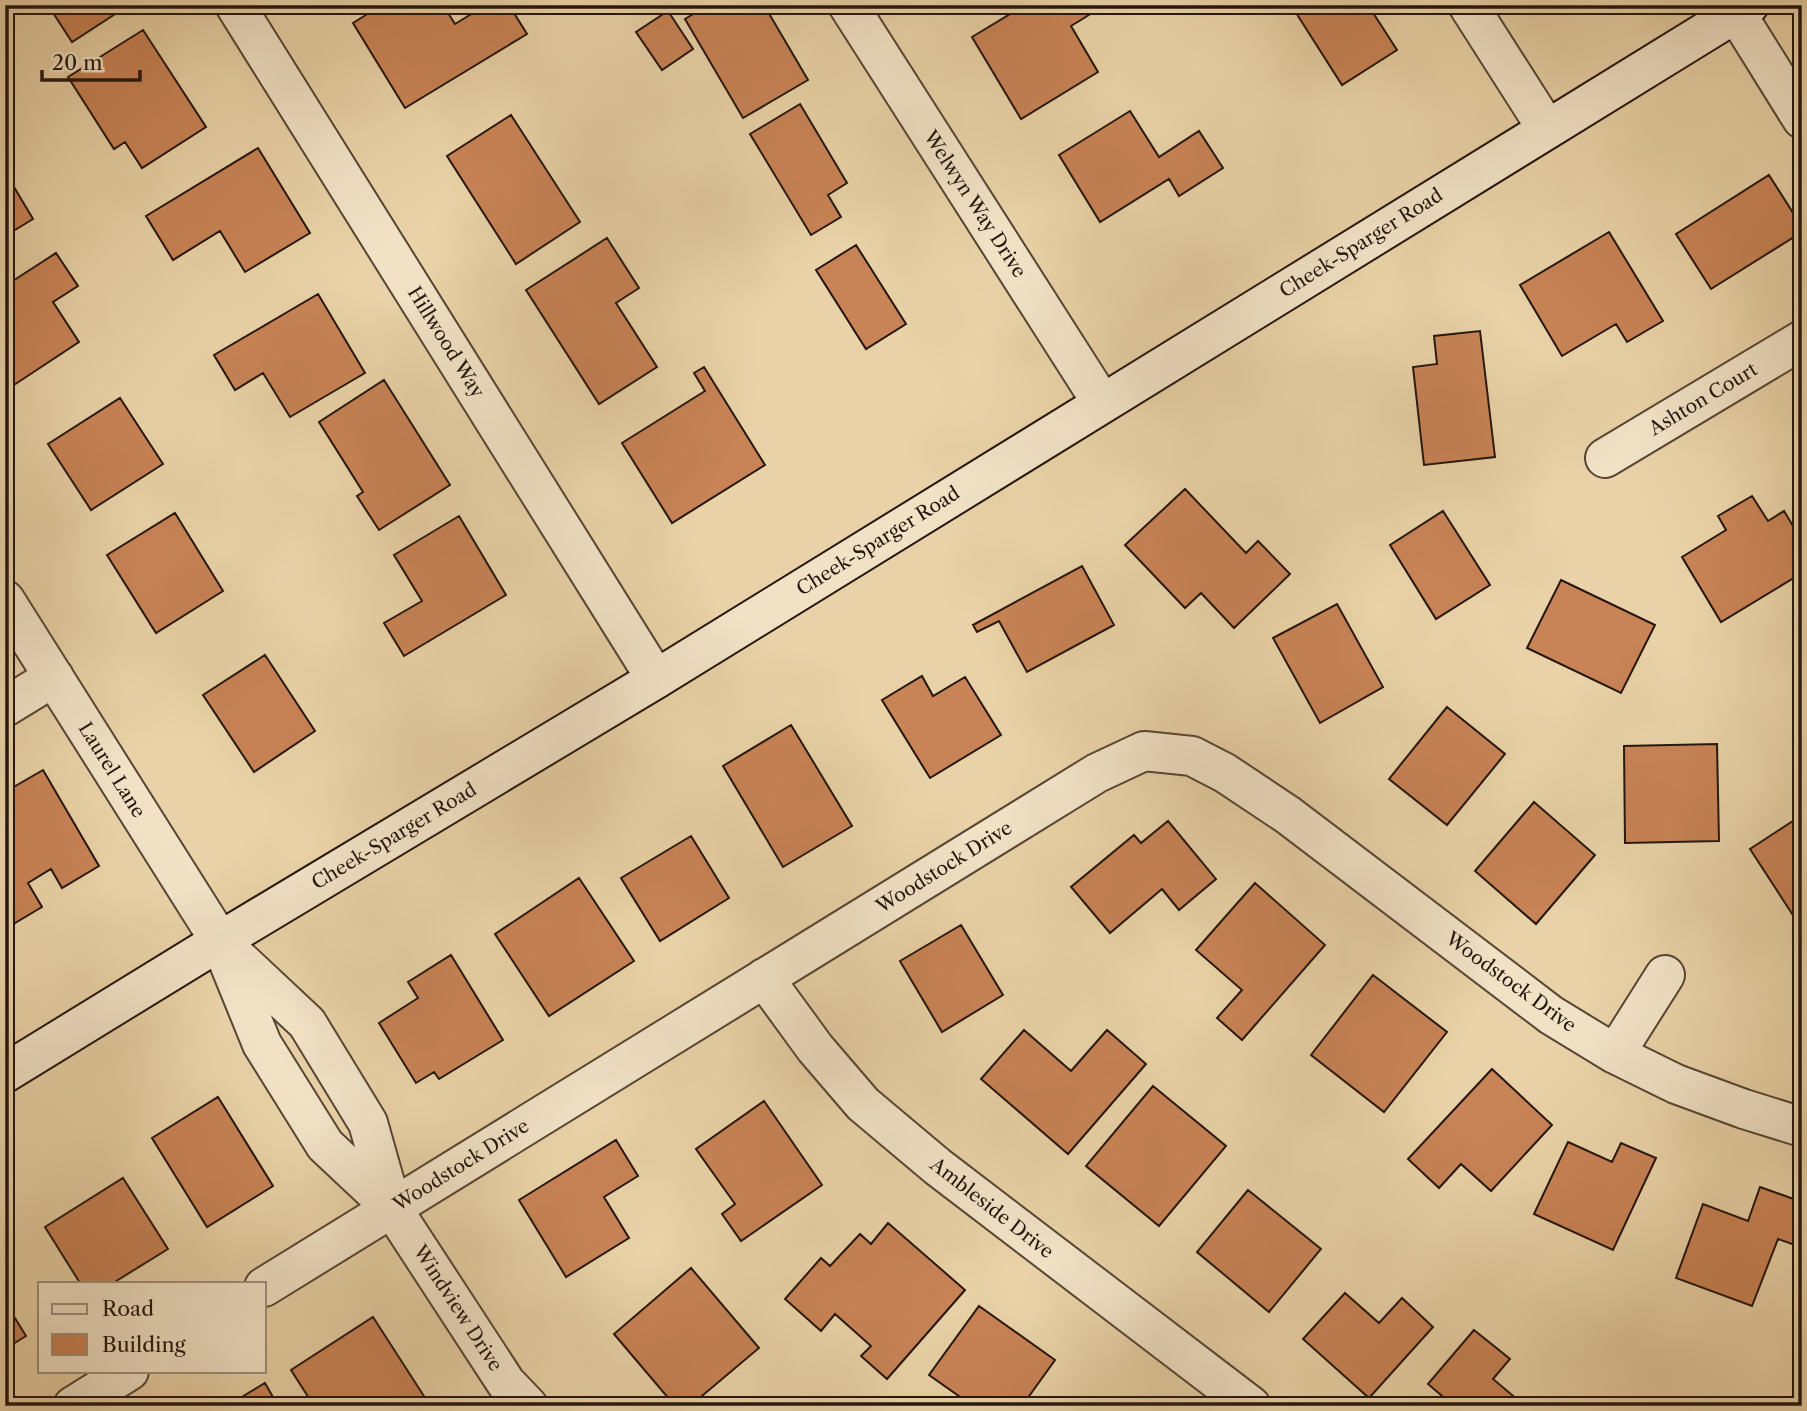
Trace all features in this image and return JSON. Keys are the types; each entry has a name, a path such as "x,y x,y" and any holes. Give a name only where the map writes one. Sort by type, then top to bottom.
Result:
{"street":[{"name":"Hillwood Way","path":"235,5 656,679"},
{"name":"Welwyn Way Drive","path":"848,5 1102,402"},
{"path":"1468,5 1547,129"},
{"name":"Cheek-Sparger Road","path":"5,1073 656,679 1742,9"},
{"path":"1742,9 1802,120"},
{"name":"Ashton Court","path":"1605,458 1802,340"},
{"name":"Laurel Lane","path":"5,600 220,941"},
{"path":"5,707 54,677"},
{"name":"Woodstock Drive","path":"266,1286 1097,773 1144,751 1192,756 1225,773 1288,815 1551,1015 1615,1054 1676,1084 1802,1127"},
{"name":"Windview Drive","path":"220,941 262,1044 325,1145 392,1208 506,1382 528,1406"},
{"name":"Windview Drive","path":"220,941 307,1023 368,1123 392,1208"},
{"path":"1615,1054 1665,975"},
{"name":"Ambleside Drive","path":"764,978 814,1048 863,1104 938,1167 1251,1406"},
{"path":"73,1406 128,1372"}],"building":[{"path":"48,5 129,5 72,42"},
{"path":"382,5 443,5 455,24 486,5 509,5 527,34 405,108 353,23"},
{"path":"708,5 764,5 808,80 743,118 685,19"},
{"path":"1025,5 1094,5 1097,10 1071,26 1098,72 1021,119 972,37"},
{"path":"1291,5 1368,5 1397,50 1342,85"},
{"path":"668,11 693,49 662,70 636,32"},
{"path":"143,30 206,127 142,168 125,142 114,149 68,77"},
{"path":"800,104 847,183 828,195 841,217 811,235 750,134"},
{"path":"1130,111 1159,157 1199,131 1223,168 1179,196 1169,179 1100,222 1059,155"},
{"path":"511,115 580,222 516,264 447,156"},
{"path":"258,148 310,233 245,272 220,231 173,260 146,216"},
{"path":"1769,175 1802,227 1802,232 1711,289 1676,234"},
{"path":"14,187 33,219 5,236 5,191"},
{"path":"1609,232 1663,321 1627,342 1616,324 1562,356 1520,285"},
{"path":"607,238 639,288 616,303 657,367 599,404 526,290"},
{"path":"856,245 906,324 866,349 816,270"},
{"path":"56,253 78,286 53,302 79,342 14,385 5,372 5,286"},
{"path":"318,294 365,373 290,417 263,373 235,390 214,355"},
{"path":"1480,331 1495,457 1424,465 1413,367 1437,364 1434,336"},
{"path":"704,367 765,465 672,523 622,443 705,391 694,373"},
{"path":"384,380 450,485 379,530 357,496 363,492 319,422"},
{"path":"120,398 163,464 91,510 48,444"},
{"path":"1185,489 1246,553 1258,541 1290,574 1234,628 1201,593 1185,608 1125,545"},
{"path":"1752,496 1768,521 1784,511 1802,541 1802,573 1721,622 1682,557 1726,530 1718,516"},
{"path":"1443,511 1490,585 1436,619 1390,545"},
{"path":"175,513 223,591 156,633 107,555"},
{"path":"459,516 506,595 404,656 384,623 422,601 394,555"},
{"path":"1082,566 1114,625 1027,672 999,621 977,632 973,625"},
{"path":"1561,580 1655,625 1621,693 1527,648"},
{"path":"1337,604 1383,687 1320,723 1273,638"},
{"path":"265,655 315,731 254,772 203,695"},
{"path":"922,676 933,696 965,677 1001,735 930,778 882,700"},
{"path":"1447,707 1505,754 1447,825 1389,779"},
{"path":"791,725 852,826 783,867 723,766"},
{"path":"1717,744 1719,841 1625,843 1624,746"},
{"path":"43,770 99,866 62,888 51,869 28,883 42,907 5,929 5,792"},
{"path":"1534,802 1595,855 1536,924 1475,871"},
{"path":"1802,815 1802,925 1800,926 1750,849"},
{"path":"1168,821 1216,879 1179,910 1162,889 1110,933 1071,887 1134,835 1141,843"},
{"path":"691,836 729,898 660,941 621,878"},
{"path":"579,878 634,961 549,1016 495,934"},
{"path":"1255,883 1325,945 1242,1040 1217,1018 1242,990 1196,950"},
{"path":"961,925 1003,995 942,1032 900,961"},
{"path":"451,955 503,1040 439,1079 434,1072 416,1083 379,1023 418,998 408,982"},
{"path":"1373,975 1447,1032 1384,1112 1311,1055"},
{"path":"1024,1030 1071,1071 1107,1030 1146,1064 1068,1154 981,1079"},
{"path":"1492,1069 1552,1125 1491,1191 1461,1164 1439,1188 1408,1159"},
{"path":"1153,1086 1226,1146 1159,1226 1086,1166"},
{"path":"218,1097 273,1186 207,1227 152,1138"},
{"path":"764,1101 822,1185 741,1241 722,1214 735,1204 696,1149"},
{"path":"616,1140 638,1176 604,1197 629,1238 566,1277 519,1200"},
{"path":"1568,1142 1612,1162 1621,1143 1656,1158 1613,1250 1534,1214"},
{"path":"123,1178 168,1249 115,1282 79,1282 45,1227"},
{"path":"1760,1187 1802,1202 1802,1226 1795,1245 1778,1239 1752,1306 1676,1278 1703,1204 1748,1221"},
{"path":"1248,1190 1321,1249 1269,1312 1197,1252"},
{"path":"888,1223 965,1290 887,1379 861,1356 871,1346 835,1314 821,1331 785,1299 821,1258 830,1266 860,1234 871,1244"},
{"path":"691,1268 759,1348 690,1406 675,1406 614,1334"},
{"path":"1345,1293 1379,1323 1402,1298 1433,1327 1369,1398 1303,1339"},
{"path":"5,1302 26,1336 5,1349"},
{"path":"979,1306 1055,1360 1022,1406 973,1406 929,1375"},
{"path":"373,1317 429,1404 314,1406 291,1370"},
{"path":"1474,1330 1510,1359 1493,1379 1525,1406 1434,1406 1442,1396 1428,1384"},
{"path":"265,1383 278,1406 227,1406"}]}
